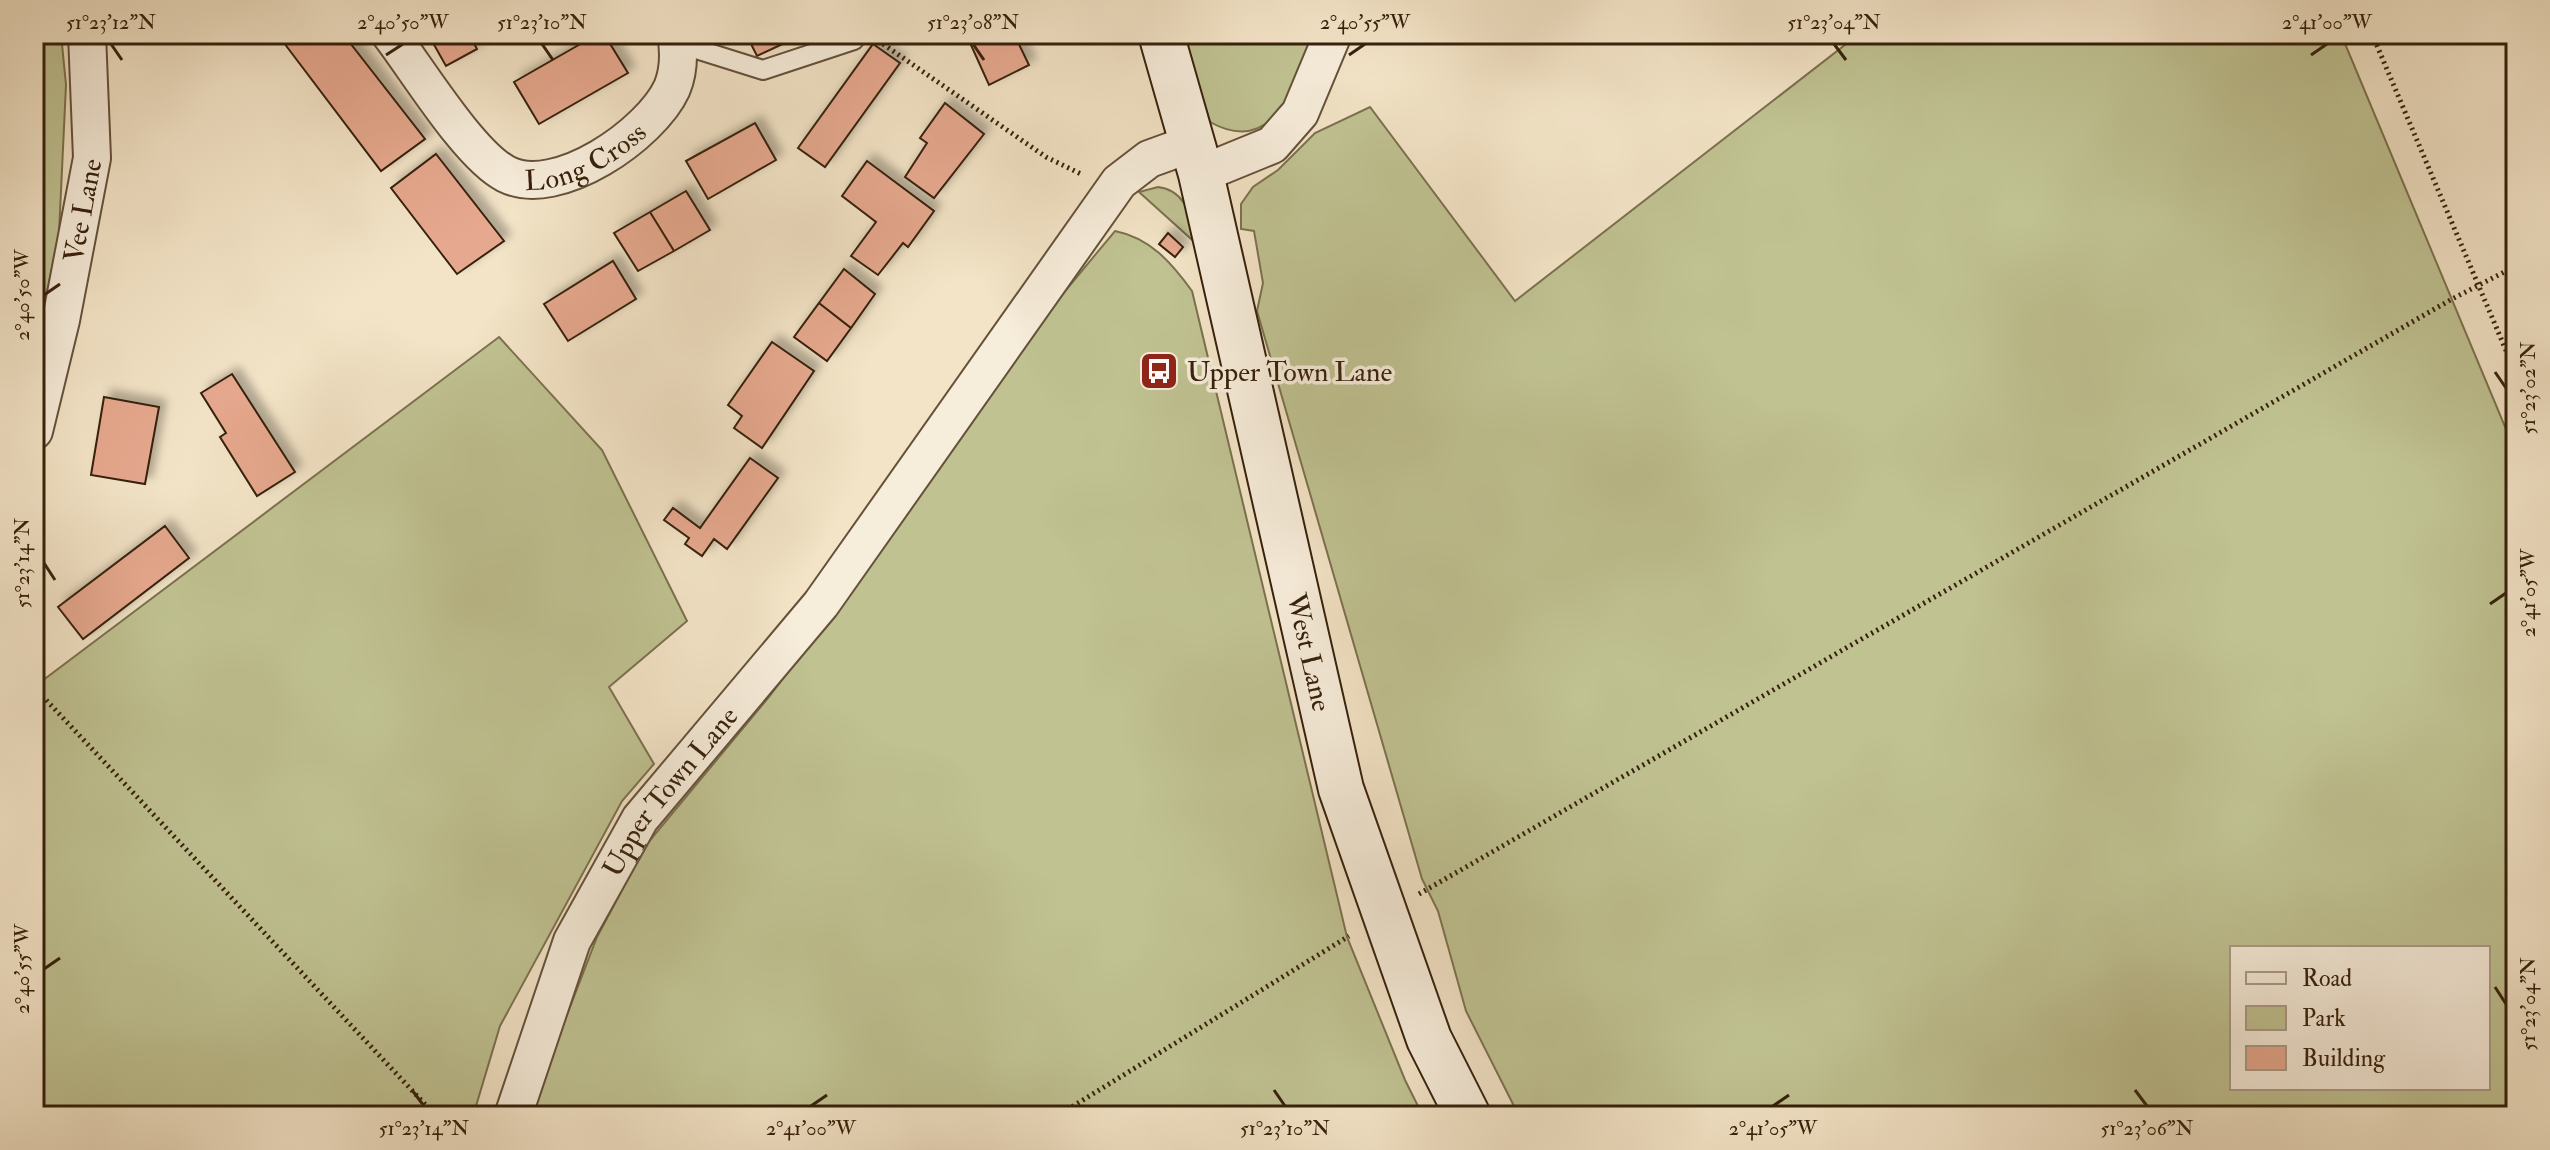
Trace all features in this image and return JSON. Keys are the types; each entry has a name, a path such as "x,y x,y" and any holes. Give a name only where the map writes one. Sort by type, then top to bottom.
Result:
{"street":[{"name":"Vee Lane","path":"34,431 61,320 92,158 87,34"},
{"name":"Long Cross","path":"390,34 477,149 507,174 541,182 593,162 648,123 672,87 679,53 676,38"},
{"name":"West Lane","path":"1161,34 1197,159 1341,789 1429,1039 1468,1116"},
{"name":"Upper Town Lane","path":"513,1116 572,941 640,819 821,604 1113,190 1149,159 1197,159 1272,145 1300,113 1333,34"}],"lane":[{"path":"676,38 763,70 854,40 858,34"}],"path":[{"path":"2372,34 2516,374"},
{"path":"881,43 1046,157 1113,190"},
{"path":"1057,1116 1385,914 2516,266"},
{"path":"34,687 436,1116"}],"green space":[{"path":"34,34 61,34 66,85 59,233 34,357"},
{"path":"1183,34 1202,34 1230,42 1216,34 1315,34 1300,73 1280,110 1267,123 1252,130 1233,131 1210,122"},
{"path":"1859,34 2341,34 2511,441 2516,478 2516,1116 1519,1116 1466,1011 1438,911 1422,879 1257,311 1263,283 1254,231 1241,229 1241,204 1253,187 1278,170 1315,133 1370,107 1515,301"},
{"path":"1158,187 1176,194 1183,201 1200,247 1139,192"},
{"path":"1115,231 1149,245 1176,270 1192,291 1347,937 1405,1080 1423,1116 528,1116 597,937 646,845 769,697 841,602 1027,337"},
{"path":"499,337 602,450 687,621 609,687 654,764 622,801 500,1026 473,1116 34,1116 34,687"}],"building":[{"path":"287,34 343,34 425,139 381,171 281,39"},
{"path":"428,34 469,34 477,49 446,66"},
{"path":"598,34 604,34 628,73 539,124 514,82"},
{"path":"746,34 804,34 757,56"},
{"path":"966,34 1014,34 1029,65 989,85"},
{"path":"873,44 900,63 825,167 798,148"},
{"path":"945,103 984,134 934,198 905,177 927,143 920,138"},
{"path":"755,123 776,160 708,199 686,161"},
{"path":"436,154 504,241 457,274 391,188"},
{"path":"867,161 934,211 908,247 903,243 878,275 851,256 876,222 842,196"},
{"path":"686,191 710,230 674,251 650,212"},
{"path":"650,212 674,251 638,271 614,233"},
{"path":"1168,233 1183,247 1175,257 1159,244"},
{"path":"613,261 636,299 568,341 544,304"},
{"path":"844,269 875,294 851,328 819,303"},
{"path":"819,303 851,328 827,361 794,337"},
{"path":"772,342 814,371 762,448 734,428 742,416 728,405"},
{"path":"232,374 295,472 257,496 220,437 226,433 201,393"},
{"path":"104,397 159,407 145,484 91,475"},
{"path":"750,458 778,478 727,549 714,539 702,556 685,544 689,538 664,520 673,508 700,528"},
{"path":"165,526 189,558 83,639 58,607"}],"place":[{"name":"Upper Town Lane","path":"1159,371"}]}
